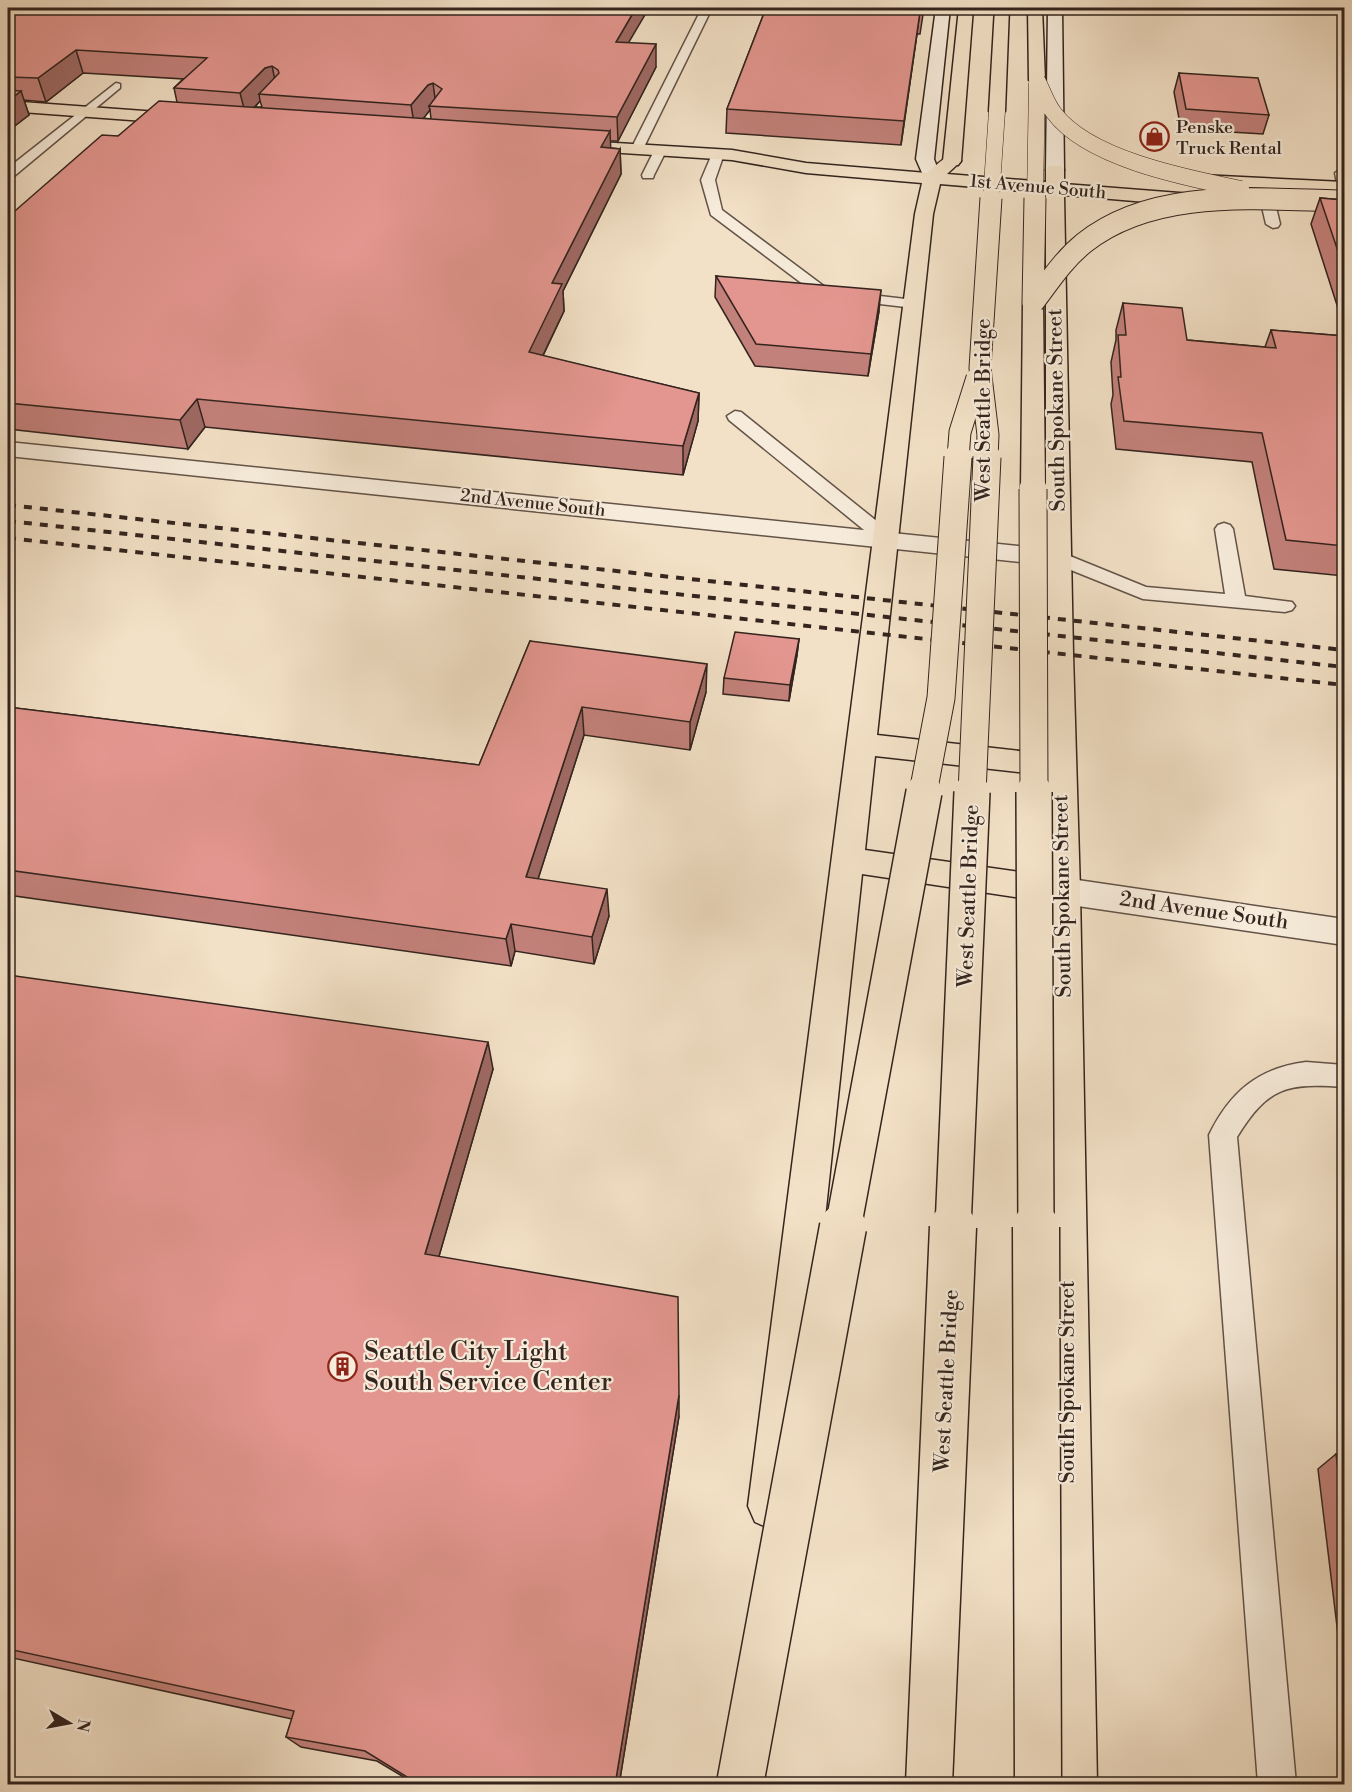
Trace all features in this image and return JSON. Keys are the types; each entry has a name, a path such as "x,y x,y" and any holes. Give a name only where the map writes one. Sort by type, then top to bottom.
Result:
{"main road":[{"path":"936,166 943,8"},
{"path":"739,1785 924,214 963,36 966,8"},
{"name":"West Seattle Bridge","path":"928,1785 988,435 980,368 1002,8"},
{"path":"1035,8 1037,80 1033,303 1038,1785"},
{"name":"South Spokane Street","path":"1055,8 1062,176 1058,558 1064,891 1071,1785"},
{"path":"1037,80 1056,116 1099,147 1139,163 1222,186 1343,193"},
{"path":"8,106 201,120"},
{"name":"1st Avenue South","path":"544,144 725,155 814,152 847,154"},
{"name":"1st Avenue South","path":"725,155 806,168 1015,166 1271,215 1343,193"},
{"name":"1st Avenue South","path":"904,158 936,166 1062,176"},
{"name":"1st Avenue South","path":"1116,175 1343,193"},
{"path":"1033,303 1069,258 1089,238 1110,226 1142,213 1187,204 1343,193"},
{"path":"739,1785 941,698 960,432 980,368"},
{"name":"2nd Avenue South","path":"8,449 1058,558"},
{"path":"863,744 1062,766"},
{"path":"849,860 1064,891"},
{"name":"2nd Avenue South","path":"1064,891 1344,932"}],"lane":[{"path":"637,149 707,8"},
{"path":"8,174 116,86"},
{"path":"648,175 660,151"},
{"path":"725,155 708,180 716,212 825,294 914,304"},
{"path":"735,416 887,539"},
{"path":"1224,528 1236,602"},
{"path":"1058,558 1143,593 1285,606"},
{"path":"1277,1785 1223,1135 1249,1098 1281,1078 1313,1072 1344,1076"}],"building":[{"path":"8,8 636,8 616,42 656,44 617,117 429,106 442,89 433,83 428,85 411,105 259,94 279,73 272,66 265,68 240,93 174,88 207,58 76,50 38,78 8,77"},
{"path":"766,8 924,8 923,12 920,12 904,121 727,109"},
{"path":"1179,73 1258,78 1269,115 1186,109"},
{"path":"8,90 21,91 8,101"},
{"path":"159,101 610,131 601,147 620,149 552,283 562,284 529,352 699,393 683,446 197,399 180,420 8,403 8,217 102,135 118,136"},
{"path":"1320,198 1344,200 1344,269"},
{"path":"716,276 881,290 871,354 756,344"},
{"path":"1123,303 1182,308 1187,340 1276,348 1271,330 1344,336 1344,546 1286,540 1262,433 1124,421 1118,377 1121,377 1118,335 1126,335"},
{"path":"735,632 799,639 790,685 724,678"},
{"path":"530,641 707,664 690,722 582,707 526,877 607,889 592,937 511,924 506,939 8,870 8,707 479,765"},
{"name":"Seattle City Light South Service Center","path":"8,975 488,1042 425,1254 678,1297 679,1395 615,1785 420,1785 365,1751 286,1737 294,1711 8,1649"},
{"path":"1336,1454 1344,1455 1344,1518"}],"railway":[{"path":"8,505 1344,650"},
{"path":"8,521 1344,667"},
{"path":"8,538 1344,685"}],"place":[{"name":"Penske Truck Rental","path":"1155,137"},
{"name":"Seattle City Light South Service Center","path":"343,1367"}]}
